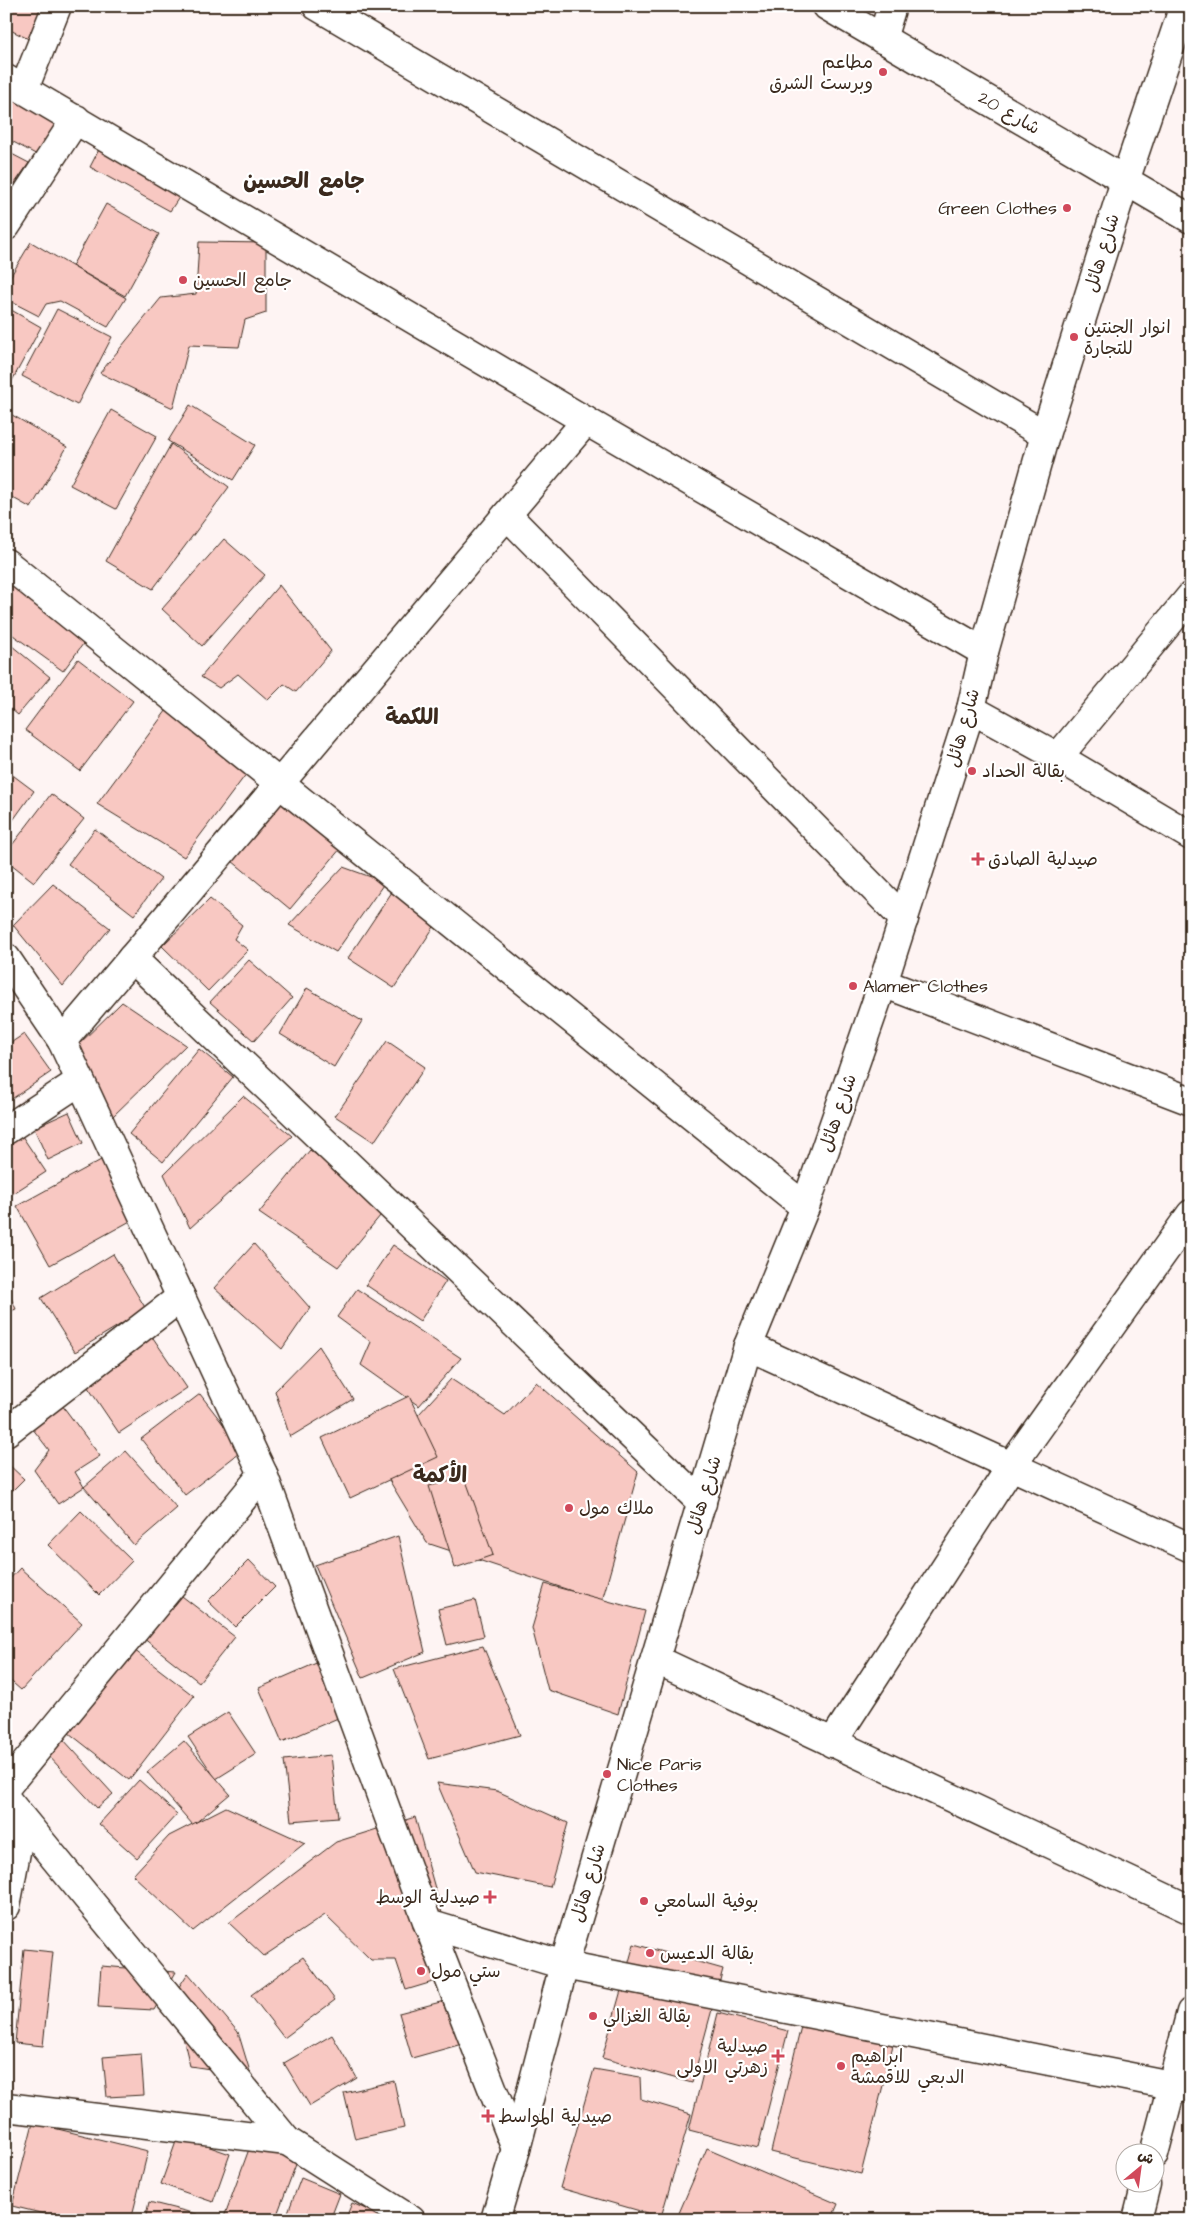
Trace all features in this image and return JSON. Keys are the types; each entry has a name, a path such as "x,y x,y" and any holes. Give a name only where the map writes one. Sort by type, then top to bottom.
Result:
{"street":[{"path":"57,6 15,84 586,421 984,652"},
{"path":"317,6 1045,435"},
{"name":"شارع 20","path":"827,6 1191,219"},
{"path":"882,39 892,6"},
{"name":"شارع هائل","path":"495,2220 516,2149 564,1965 748,1346 805,1207 904,919 970,709 984,652 1045,435 1125,181 1184,6"},
{"path":"6,226 76,119"},
{"path":"62,1042 586,421"},
{"path":"507,515 904,919"},
{"path":"6,563 805,1207"},
{"path":"1058,757 1191,596"},
{"path":"970,709 1058,757 1191,836"},
{"path":"6,958 62,1042 263,1474 428,1924 516,2149"},
{"path":"132,958 702,1502"},
{"path":"883,983 1191,1101"},
{"path":"6,1130 80,1081"},
{"path":"832,1742 1012,1466 1191,1214"},
{"path":"6,1432 181,1297"},
{"path":"748,1346 1191,1548"},
{"path":"6,1787 263,1474"},
{"path":"655,1659 1191,1910"},
{"path":"6,1799 288,2142 412,2220"},
{"path":"6,1906 22,1820"},
{"path":"428,1924 564,1965 1182,2086"},
{"path":"1158,2144 1182,2086 1191,2012"},
{"path":"6,2107 288,2142"},
{"path":"1137,2220 1144,2194"}],"building":[{"path":"6,6 55,6 43,46 6,28"},
{"path":"6,85 63,116 41,157 6,138"},
{"path":"109,130 190,181 170,211 90,167"},
{"path":"6,151 29,163 6,196"},
{"path":"106,204 159,234 125,296 72,266"},
{"path":"31,242 126,298 108,327 60,301 46,304 39,316 6,299 6,284"},
{"path":"199,242 266,243 266,313 245,320 239,347 189,345 173,408 100,373 161,298 196,294"},
{"path":"6,307 41,327 6,392"},
{"path":"57,309 112,337 77,405 22,376"},
{"path":"190,405 255,445 233,480 168,441"},
{"path":"111,410 157,436 116,509 70,485"},
{"path":"7,412 67,447 31,508 6,494"},
{"path":"171,444 229,487 153,589 106,561"},
{"path":"224,539 265,575 202,646 162,609"},
{"path":"6,581 86,640 63,671 6,630"},
{"path":"279,585 331,651 296,692 284,684 268,700 238,674 219,688 201,677"},
{"path":"6,641 50,677 18,715 6,705"},
{"path":"78,659 133,701 80,771 25,730"},
{"path":"172,703 253,765 184,857 97,804"},
{"path":"6,770 34,791 6,830"},
{"path":"51,794 84,819 34,882 6,860 6,853"},
{"path":"282,799 341,848 290,909 232,861"},
{"path":"95,829 161,879 134,915 68,864"},
{"path":"343,867 385,882 336,952 289,925"},
{"path":"53,884 110,928 63,986 13,925"},
{"path":"396,886 441,916 394,988 348,958"},
{"path":"210,899 242,925 234,939 248,950 208,991 162,946"},
{"path":"249,960 292,998 254,1041 210,1002"},
{"path":"307,988 362,1021 334,1067 280,1034"},
{"path":"122,1002 186,1045 111,1118 71,1052"},
{"path":"24,1034 51,1072 6,1103 6,1046"},
{"path":"387,1041 425,1067 374,1142 335,1116"},
{"path":"199,1049 233,1077 163,1162 129,1134"},
{"path":"243,1096 292,1136 190,1228 164,1174"},
{"path":"69,1112 83,1143 48,1160 34,1128"},
{"path":"18,1130 46,1172 6,1198 6,1138"},
{"path":"310,1150 385,1210 338,1267 259,1213"},
{"path":"101,1160 134,1219 50,1265 17,1206"},
{"path":"254,1244 310,1308 282,1349 214,1288"},
{"path":"393,1245 446,1281 420,1321 366,1285"},
{"path":"113,1254 146,1309 75,1352 41,1298"},
{"path":"6,1287 16,1309 6,1313"},
{"path":"357,1289 461,1358 419,1406 361,1365 371,1342 337,1317"},
{"path":"147,1329 187,1388 119,1433 79,1374"},
{"path":"319,1346 353,1399 290,1437 275,1391"},
{"path":"451,1379 505,1415 536,1382 638,1472 602,1601 427,1543 377,1460"},
{"path":"200,1394 243,1450 185,1495 141,1439"},
{"path":"409,1396 438,1457 350,1498 322,1438"},
{"path":"59,1401 100,1456 75,1472 84,1487 58,1504 34,1470 49,1450 29,1424"},
{"path":"126,1451 177,1508 134,1545 84,1487"},
{"path":"6,1462 24,1479 6,1497"},
{"path":"465,1478 493,1555 455,1568 429,1486"},
{"path":"81,1511 132,1561 99,1595 48,1545"},
{"path":"398,1536 425,1652 363,1678 315,1565"},
{"path":"249,1560 275,1587 235,1627 208,1601"},
{"path":"20,1568 82,1623 21,1690 6,1677 6,1583"},
{"path":"545,1584 645,1611 618,1714 548,1690 532,1628"},
{"path":"178,1593 235,1637 199,1682 143,1638"},
{"path":"475,1600 484,1636 447,1645 438,1609"},
{"path":"483,1646 520,1735 429,1759 394,1669"},
{"path":"134,1650 194,1696 129,1780 69,1733"},
{"path":"321,1661 345,1715 282,1742 259,1688"},
{"path":"228,1712 256,1754 216,1779 188,1737"},
{"path":"63,1739 113,1794 97,1808 47,1754"},
{"path":"184,1741 230,1794 193,1825 147,1772"},
{"path":"331,1755 338,1817 291,1821 284,1760"},
{"path":"139,1780 177,1814 137,1858 99,1824"},
{"path":"437,1783 497,1791 568,1823 550,1887 475,1872"},
{"path":"226,1807 305,1843 193,1931 133,1875 169,1836"},
{"path":"415,1817 459,1974 406,1990 396,1960 371,1960 325,1915 264,1956 229,1923 336,1842"},
{"path":"634,1944 723,1969 692,2083 602,2058"},
{"path":"24,1949 53,1952 43,2046 15,2043"},
{"path":"303,1957 335,2000 284,2038 251,1995"},
{"path":"101,1966 176,1972 154,2010 98,2007"},
{"path":"188,1973 238,2032 251,2075 190,2066 173,1996"},
{"path":"448,2000 462,2044 412,2058 399,2013"},
{"path":"718,2013 788,2031 758,2148 689,2130"},
{"path":"802,2022 893,2045 861,2174 771,2152"},
{"path":"332,2035 357,2078 310,2106 284,2063"},
{"path":"141,2054 144,2095 107,2097 103,2057"},
{"path":"594,2069 640,2077 641,2099 691,2114 661,2217 560,2188"},
{"path":"394,2081 404,2128 355,2139 344,2093"},
{"path":"33,2123 148,2151 131,2220 69,2220 12,2206"},
{"path":"178,2136 230,2154 213,2202 161,2184"},
{"path":"252,2141 298,2159 275,2220 223,2220"},
{"path":"707,2148 838,2204 831,2220 676,2220"},
{"path":"301,2178 340,2194 330,2220 285,2220"},
{"path":"149,2202 197,2214 196,2220 145,2220"},
{"path":"352,2203 391,2220 345,2220"}],"place":[{"name":"مطاعم وبرست الشرق","path":"883,72"},
{"name":"Green Clothes","path":"1067,208"},
{"name":"جامع الحسين","path":"183,280"},
{"name":"انوار الجنتين للتجارة","path":"1074,337"},
{"name":"بقالة الحداد","path":"972,771"},
{"name":"صيدلية الصادق","path":"978,859"},
{"name":"Alamer Clothes","path":"853,986"},
{"name":"ملاك مول","path":"569,1508"},
{"name":"Nice Paris Clothes","path":"607,1774"},
{"name":"صيدلية الوسط","path":"490,1897"},
{"name":"بوفية السامعي","path":"644,1901"},
{"name":"بقالة الدعيس","path":"650,1953"},
{"name":"ستي مول","path":"421,1971"},
{"name":"بقالة الغزالي","path":"593,2016"},
{"name":"صيدلية زهرتي الاولى","path":"778,2056"},
{"name":"ابراهيم الدبعي للاقمشة","path":"841,2066"},
{"name":"صيدلية المواسط","path":"488,2116"}],"district":[{"name":"جامع الحسين","path":"304,181"},
{"name":"اللكمة","path":"412,717"},
{"name":"الأكمة","path":"440,1475"}]}
